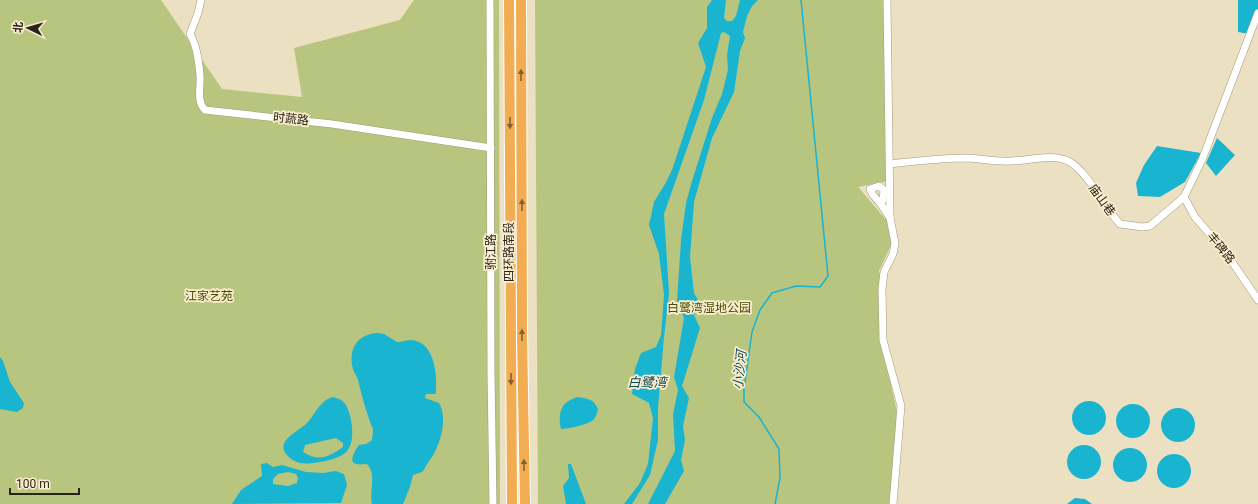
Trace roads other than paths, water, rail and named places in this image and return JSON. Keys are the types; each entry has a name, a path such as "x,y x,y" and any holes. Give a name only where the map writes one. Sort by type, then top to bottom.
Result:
{"highway":[{"name":"四环路南段","path":"509,0 512,504"},
{"name":"四环路南段","path":"521,0 522,327 525,504"}],"street":[{"name":"时蔬路","path":"201,0 190,34 195,42 200,78 201,106 205,110 332,124 491,148"},
{"name":"驸江路","path":"490,0 491,373 493,504"},
{"path":"887,1 890,218 895,243 893,254 884,272 882,290 883,340 901,406 893,504"},
{"name":"庙山巷","path":"890,164 969,158 986,161 1011,162 1049,158 1070,161 1078,168 1120,224 1127,226 1150,226 1184,197 1202,160 1258,13"},
{"name":"丰碑路","path":"1184,197 1195,217 1226,253 1258,300"},
{"path":"881,204 890,218"}],"water":[{"name":"白鹭湾","path":"712,0 726,0 724,18 727,21 732,21 736,16 740,0 758,0 752,6 747,16 743,32 745,38 740,51 734,92 712,138 694,202 690,257 694,293 701,305 694,315 700,328 682,386 689,398 683,426 685,440 681,460 684,471 665,504 648,504 675,451 673,414 678,390 674,377 684,318 677,301 681,240 686,203 692,181 712,118 722,94 728,70 727,55 730,36 724,32 721,33 704,100 664,214 669,293 658,408 658,440 650,475 632,504 624,504 640,483 648,464 653,418 649,403 632,394 635,369 641,353 656,347 661,335 664,295 659,254 649,225 654,202 672,170 706,67 698,43 707,28 707,7"},
{"path":"1238,0 1258,0 1258,10 1250,34 1238,32"},
{"path":"1217,138 1235,155 1216,176 1206,163"},
{"path":"1157,146 1201,153 1185,182 1160,197 1138,196 1136,183 1144,165"},
{"path":"378,333 384,334 397,342 412,340 420,342 426,347 433,360 435,368 436,392 435,394 426,394 425,398 439,403 442,410 443,426 439,443 422,472 413,475 403,504 372,504 372,473 370,468 367,464 354,463 352,459 359,445 366,444 372,440 373,431 358,379 353,369 353,349 365,336"},
{"path":"0,357 3,361 10,382 24,403 23,408 17,412 0,409"},
{"path":"333,397 345,403 352,428 350,447 338,457 325,461 300,463 293,460 284,450 285,441 306,424 321,404","holes":["336,438 343,443 343,447 324,457 314,457 303,452 305,445"]},
{"path":"578,397 585,398 595,403 598,409 595,417 592,421 585,424 572,428 561,429 560,413 564,405 572,399"},
{"path":"1092,401 1099,403 1104,408 1106,418 1104,428 1099,433 1086,435 1079,433 1074,428 1072,415 1074,408 1079,403"},
{"path":"1130,404 1136,404 1140,405 1147,411 1150,421 1149,428 1143,435 1136,438 1130,438 1126,437 1119,431 1116,424 1116,418 1117,414 1123,407"},
{"path":"1175,408 1181,408 1185,409 1192,415 1195,425 1194,432 1188,439 1181,442 1175,442 1171,441 1164,435 1161,428 1161,422 1162,418 1168,411"},
{"path":"1087,445 1094,447 1099,452 1101,462 1099,472 1094,477 1081,479 1074,477 1069,472 1067,459 1069,452 1074,447"},
{"path":"1127,448 1133,448 1137,449 1144,455 1147,465 1146,472 1140,479 1133,482 1127,482 1123,481 1116,475 1113,468 1113,462 1114,458 1120,451"},
{"path":"1171,454 1177,454 1181,455 1188,461 1191,471 1190,478 1184,485 1177,488 1171,488 1167,487 1160,481 1157,474 1157,468 1158,464 1164,457"},
{"path":"267,463 273,467 282,465 306,472 323,473 336,471 344,474 347,485 341,503 232,504 241,490 262,476 261,464","holes":["288,472 296,474 298,478 297,483 288,486 273,484 273,479 278,474"]},
{"path":"568,464 571,464 586,504 566,504 563,486 569,478"},
{"path":"1075,498 1085,499 1092,504 1067,504"}],"waterway":[{"name":"小沙河","path":"775,504 780,478 779,449 759,417 744,402 744,389 752,332 760,310 772,293 796,286 820,287 828,276 801,0"}],"park label":[{"name":"江家艺苑","path":"209,296"},
{"name":"白鹭湾湿地公园","path":"709,308"}]}
